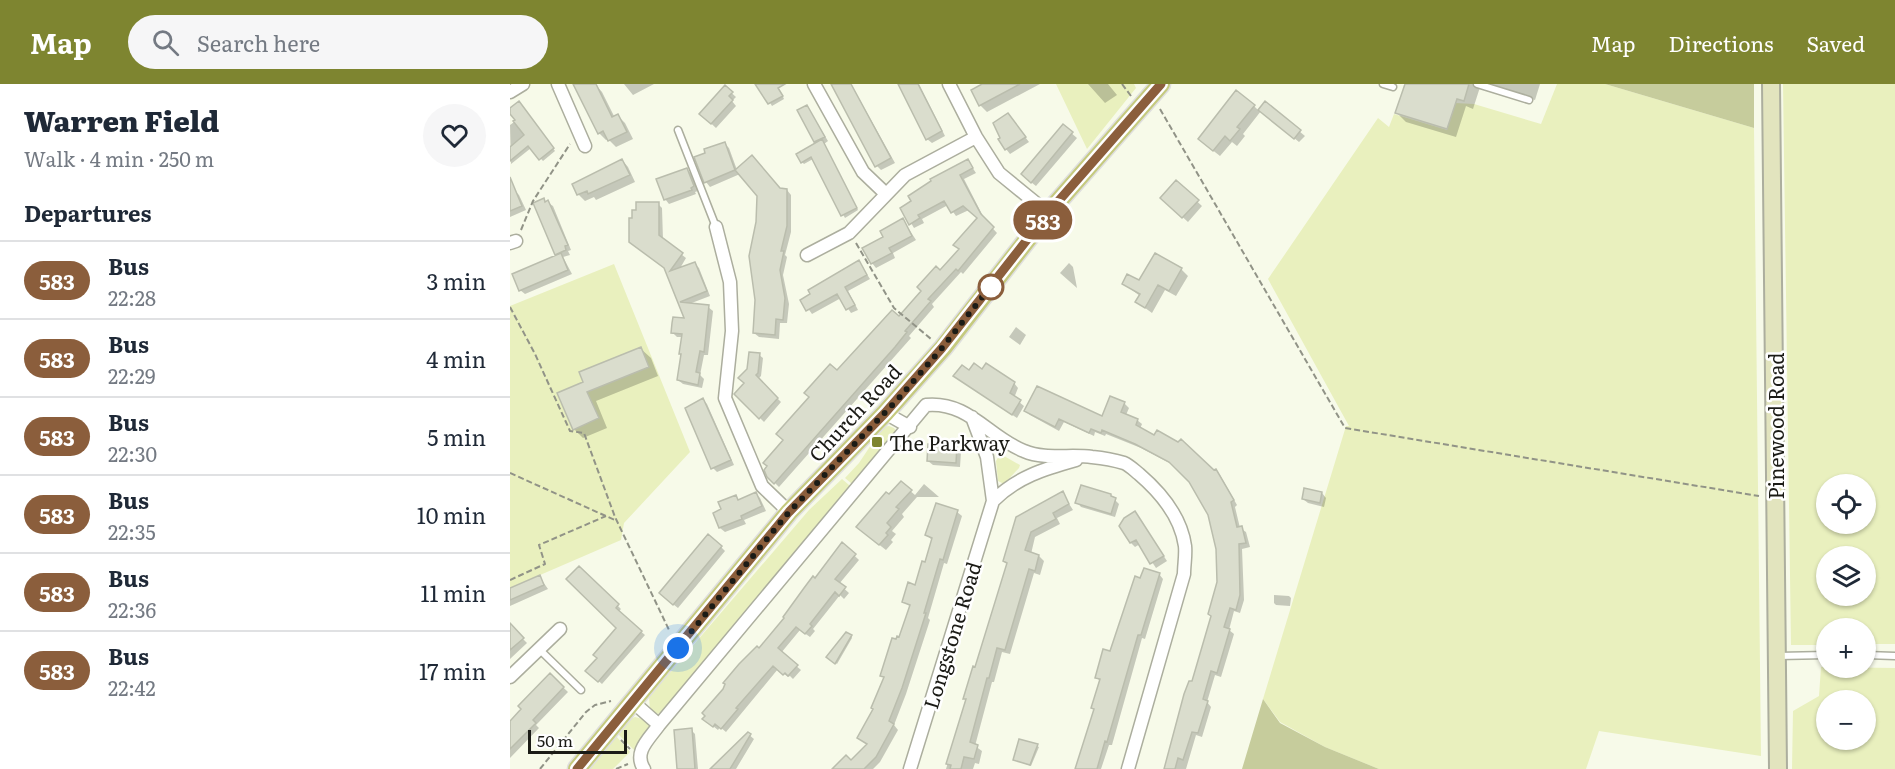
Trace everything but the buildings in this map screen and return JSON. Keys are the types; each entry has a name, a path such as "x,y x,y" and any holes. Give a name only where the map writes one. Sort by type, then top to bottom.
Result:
{"main road":[{"name":"Church Road","path":"577,769 789,512 885,413 942,348 1048,213 1157,88"}],"street":[{"path":"558,84 585,146"},
{"path":"814,84 863,172 886,194"},
{"path":"949,84 976,137 999,173 1048,213"},
{"name":"Pinewood Road","path":"1771,84 1778,769"},
{"path":"807,255 849,233 905,175 976,137"},
{"path":"716,226 730,282 732,331 725,398 762,486 789,512"},
{"path":"644,769 639,762 642,751 659,725 910,427 926,405 941,404 954,407 972,416 995,435 1025,452 1055,456 1090,456 1125,464 1155,487 1174,514 1185,546 1184,574 1128,769"},
{"path":"885,413 910,427"},
{"path":"972,416 987,457 993,501"},
{"path":"993,501 1007,487 1020,479 1090,456"},
{"name":"Longstone Road","path":"910,769 993,501"},
{"path":"510,676 560,629"},
{"path":"630,706 659,725"}],"lane":[{"path":"1383,84 1393,87"},
{"path":"1477,84 1529,100"},
{"path":"678,130 716,226"},
{"path":"539,649 581,690"},
{"path":"1777,656 1816,655"},
{"path":"1876,655 1895,656"}],"path":[{"path":"1157,88 1165,101 1159,110 1345,428 1776,499"},
{"path":"513,242 533,201 578,131"},
{"path":"849,233 894,308 942,348"},
{"path":"510,307 535,354 570,431 584,433 617,521 678,648"},
{"path":"510,473 617,521"},
{"path":"510,580 545,564 539,545 606,516"},
{"path":"540,769 582,717 595,705 608,701 630,706"},
{"path":"610,729 642,751"}],"green space":[{"path":"1056,84 1134,84 1136,88 1087,149"},
{"path":"1557,84 1605,84 1754,128 1761,756 1599,731 1586,769 1379,769 1325,747 1280,722 1263,699 1346,426 1349,426 1268,279 1378,118 1389,127 1394,114 1447,130 1455,103 1474,104 1541,124"},
{"path":"1605,84 1754,84 1754,128"},
{"path":"1783,84 1895,84 1895,644 1876,644 1876,618 1816,618 1816,645 1791,645"},
{"path":"614,264 690,452 624,523 621,540 510,588 510,306"},
{"path":"883,427 894,428 899,435 858,489 845,478 859,463"},
{"path":"999,456 1004,456 1020,465 1004,484 998,481 996,461"},
{"path":"842,479 856,491 666,713 654,714 650,711 649,697 809,510"},
{"path":"1876,668 1895,668 1895,769 1792,769 1793,711 1816,698 1816,750 1876,750 1876,690 1819,690 1820,678 1876,678"},
{"path":"1263,699 1280,723 1325,747 1379,769 1242,769"},
{"path":"635,717 647,720 649,729 647,737 635,751 619,735 619,731"},
{"path":"616,736 630,752 613,769 587,769"}],"bus line":[{"name":"583","path":"577,769 789,512 885,413 942,348 1048,213 1161,84"}],"place":[{"name":"The Parkway","path":"877,442"}],"route":[{"path":"678,648 789,512 899,398 995,281 991,287"}]}
